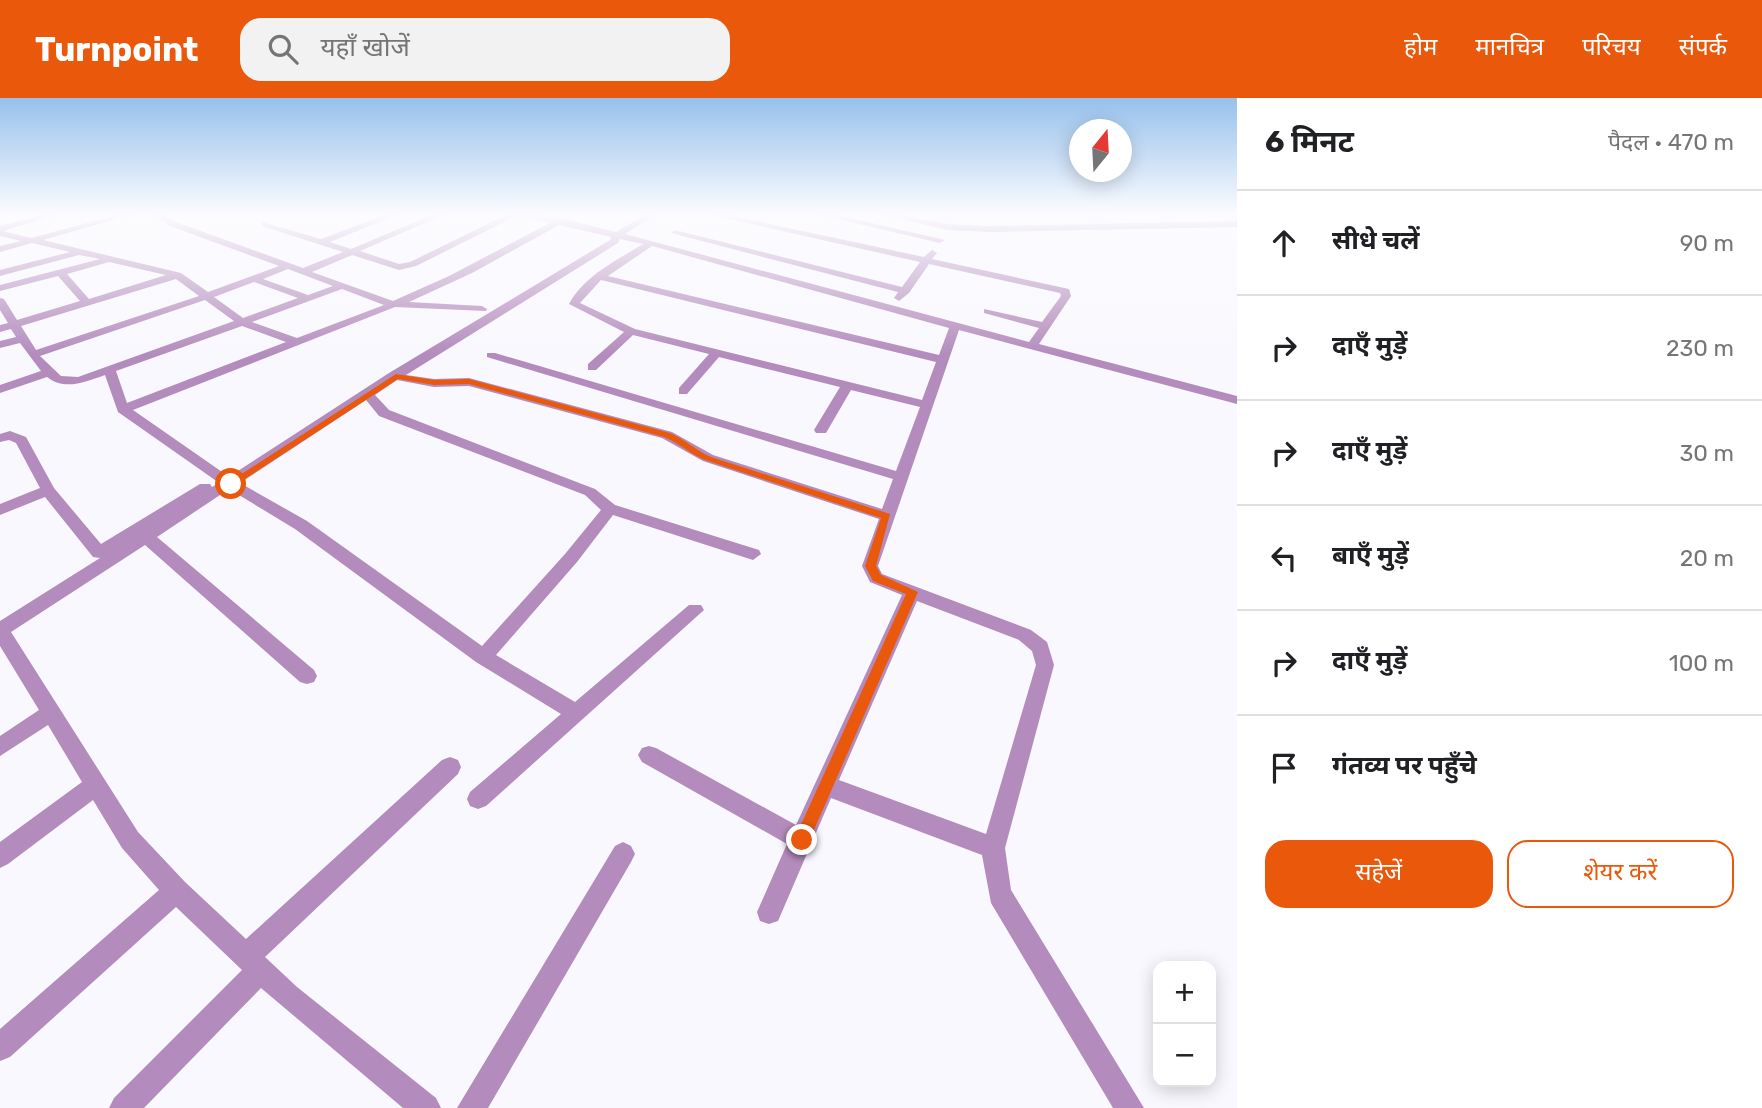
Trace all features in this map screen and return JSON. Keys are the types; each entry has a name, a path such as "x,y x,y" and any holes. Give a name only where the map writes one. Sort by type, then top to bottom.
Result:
{"street":[{"path":"0,273 46,261"},
{"path":"0,288 103,261"},
{"path":"113,261 177,275 242,322 296,342"},
{"path":"275,261 392,304 482,309"},
{"path":"303,272 329,261"},
{"path":"377,261 391,266 405,266 415,261"},
{"path":"123,409 440,285 484,261"},
{"path":"0,615 99,553 226,481 368,395 391,375 482,309 568,261"},
{"path":"426,1108 289,996 176,891 130,840 0,630 148,538 226,481 391,375 580,261"},
{"path":"624,261 576,298 574,304 631,331 927,405"},
{"path":"717,261 1237,400"},
{"path":"787,261 905,291"},
{"path":"891,309 927,261"},
{"path":"933,261 1065,290 1066,296 1031,346"},
{"path":"34,354 207,297 288,266"},
{"path":"60,272 87,303"},
{"path":"0,330 177,275"},
{"path":"601,277 943,360"},
{"path":"254,279 308,298"},
{"path":"0,301 34,354 49,372 66,381 80,380 342,286"},
{"path":"976,332 996,299"},
{"path":"988,311 1044,326"},
{"path":"955,326 870,566 876,578 1025,635 1040,646 1045,666 993,848 1000,894 1129,1108"},
{"path":"592,367 631,331"},
{"path":"0,345 23,338"},
{"path":"682,391 716,352"},
{"path":"491,355 901,477"},
{"path":"109,369 123,409 226,481 301,525 483,657 577,713"},
{"path":"0,389 49,372"},
{"path":"391,375 434,383 469,382 667,435 694,453 887,516"},
{"path":"821,430 848,385"},
{"path":"368,395 384,413 590,492 610,509 753,554"},
{"path":"0,438 10,435 21,440 48,490 99,553"},
{"path":"0,510 48,490"},
{"path":"483,657 572,558 610,509"},
{"path":"148,538 307,676"},
{"path":"769,912 912,592"},
{"path":"478,799 695,610"},
{"path":"0,747 51,712"},
{"path":"649,755 802,840"},
{"path":"124,1108 254,963 450,767"},
{"path":"0,856 96,785"},
{"path":"827,786 993,848"},
{"path":"472,1108 623,854"},
{"path":"0,1047 176,891"}],"route":[{"path":"231,484 396,377 434,383 469,382 667,435 694,453 887,516 870,566 876,578 912,592 802,840"}]}
